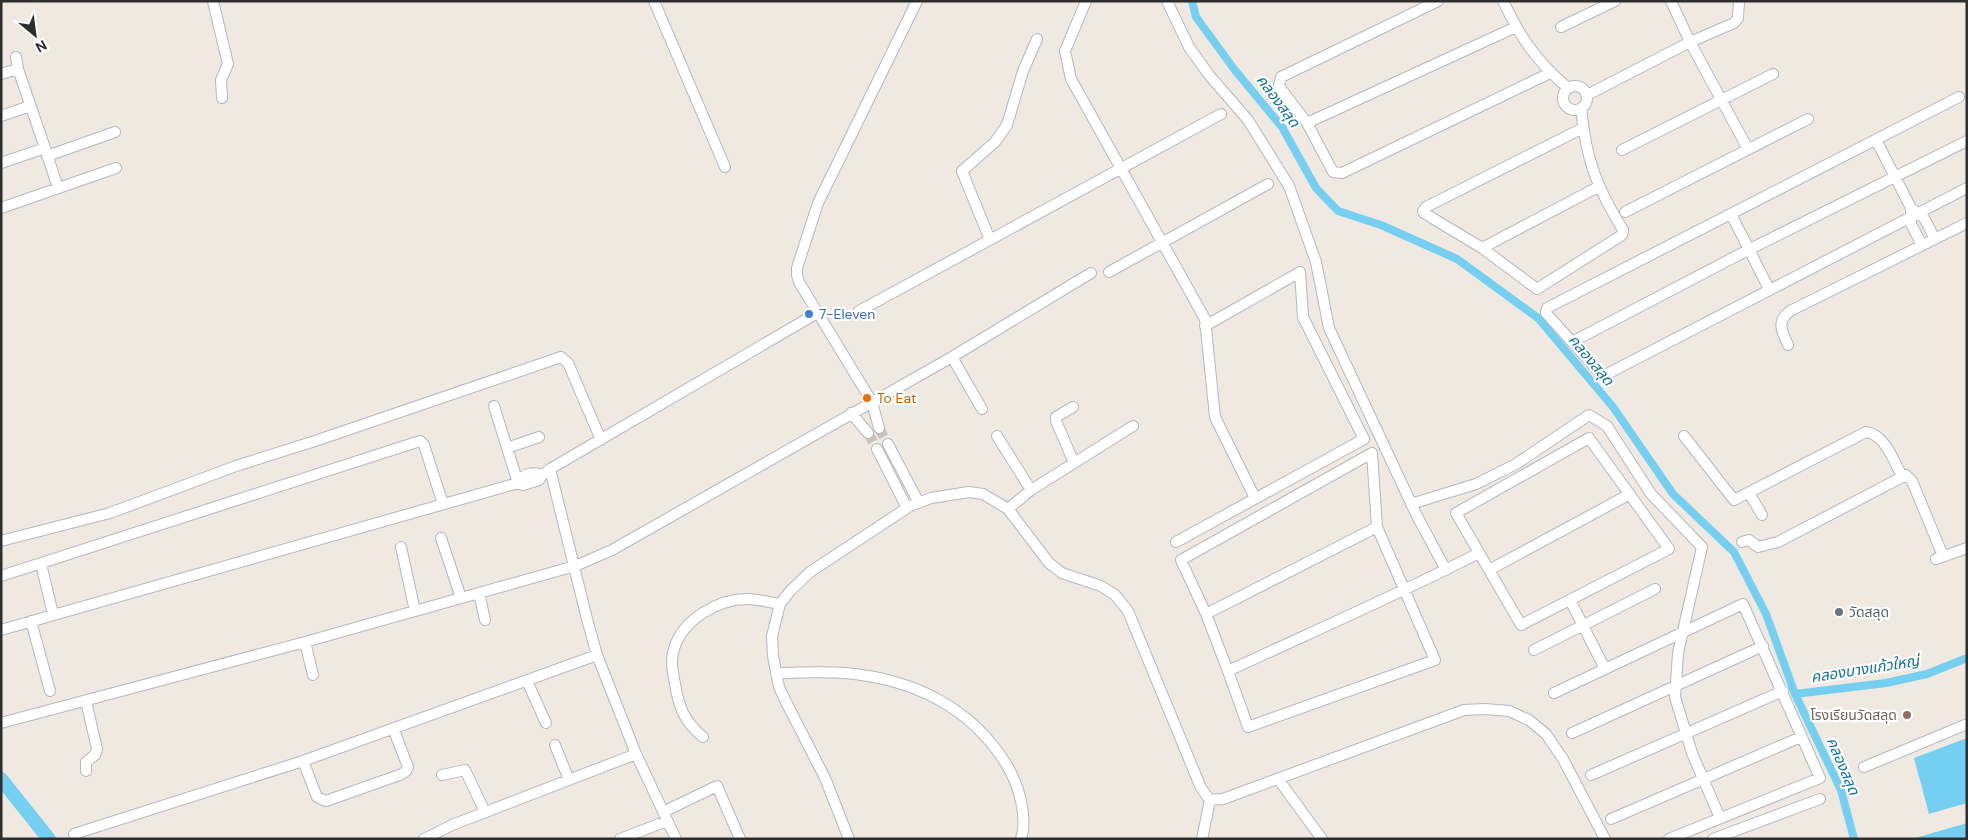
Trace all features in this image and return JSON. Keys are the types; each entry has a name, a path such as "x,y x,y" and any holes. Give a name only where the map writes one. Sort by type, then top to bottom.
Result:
{"street":[{"path":"213,1 228,64 221,80 222,98"},
{"path":"654,1 725,167"},
{"path":"879,428 872,402 797,276 797,268 818,203 917,1"},
{"path":"1086,1 1065,51 1071,79 1205,319 1215,417 1255,498"},
{"path":"1166,1 1189,47 1209,75 1248,120 1289,186 1316,262 1329,328 1411,504 1446,570"},
{"path":"1438,1 1281,77 1279,86 1307,123 1333,172 1342,173 1550,73"},
{"path":"1502,1 1530,50 1550,73 1568,88"},
{"path":"1561,27 1615,1"},
{"path":"1671,1 1690,42 1748,150"},
{"path":"1587,95 1690,42 1734,23 1738,18 1739,1"},
{"path":"1307,123 1516,27"},
{"path":"990,240 962,171 995,142 1007,125 1023,71 1036,39"},
{"path":"16,57 18,69 58,188"},
{"path":"1,74 18,69"},
{"path":"1622,150 1773,74"},
{"path":"1579,86 1587,95 1586,102 1581,108 1573,110 1566,107 1562,99 1568,88 1579,86"},
{"path":"1959,97 1547,308 1546,314 1604,375 1913,212 1967,188"},
{"path":"1,116 30,106"},
{"path":"1581,108 1589,162 1598,187 1623,230 1622,235 1540,289 1535,289 1482,248 1424,214 1424,209 1583,128"},
{"path":"860,310 1221,114"},
{"path":"1625,212 1808,119"},
{"path":"1,163 115,132"},
{"path":"1876,140 1913,212 1924,218 1935,239"},
{"path":"1572,342 1748,250 1967,141"},
{"path":"1,208 116,168"},
{"path":"1109,272 1268,184"},
{"path":"1482,248 1598,187"},
{"path":"1913,212 1911,224 1922,246"},
{"path":"1731,214 1769,289"},
{"path":"1788,346 1781,329 1781,323 1786,314 1967,223"},
{"path":"1176,542 1364,439 1303,318 1300,272 1205,326"},
{"path":"1,723 305,642 575,566 612,550 952,357 1091,273"},
{"path":"1,630 518,483 523,485 529,484 539,480 546,472 819,312"},
{"path":"1,541 110,513 236,466 561,357 568,363 601,440"},
{"path":"952,357 982,409"},
{"path":"494,406 518,483"},
{"path":"1073,407 1056,417 1074,463"},
{"path":"851,413 868,433"},
{"path":"1411,504 1476,484 1516,464 1589,415 1607,426 1652,494 1702,547 1678,653 1675,697 1692,753 1720,818"},
{"path":"1008,509 1031,490 1133,426"},
{"path":"1684,436 1732,498 1736,500 1866,432 1878,437 1902,476"},
{"path":"506,448 539,436"},
{"path":"998,436 1031,490"},
{"path":"1589,438 1669,549 1521,625 1479,553 1456,512 1589,438"},
{"path":"1,576 420,441 424,445 443,504"},
{"path":"888,444 918,503"},
{"path":"877,450 907,508"},
{"path":"1372,453 1377,527 1435,660 1248,727 1206,614 1181,560 1372,453"},
{"path":"546,472 575,566 586,619 597,655 636,754 676,839"},
{"path":"1742,542 1749,540 1758,547 1778,542 1902,476 1908,475 1912,481 1940,557 1967,548"},
{"path":"849,839 825,778 786,702 776,673 772,636 780,604 810,572 907,508 931,498 969,492 983,494 1008,509 1049,563 1062,572 1101,586 1115,595 1128,612 1201,788 1210,800 1202,839"},
{"path":"1749,493 1762,515"},
{"path":"1489,570 1630,494"},
{"path":"1206,614 1377,527"},
{"path":"442,538 461,598"},
{"path":"401,547 415,611"},
{"path":"1228,671 1479,553"},
{"path":"41,564 52,614"},
{"path":"1534,650 1655,589"},
{"path":"479,593 485,620"},
{"path":"703,737 689,725 677,693 672,661 673,650 680,634 699,616 717,606 734,600 748,599 780,604"},
{"path":"1570,600 1605,669"},
{"path":"1554,693 1743,604 1820,778 1669,839"},
{"path":"31,621 50,691"},
{"path":"305,642 313,675"},
{"path":"1572,733 1763,646"},
{"path":"74,834 303,761 597,655"},
{"path":"776,673 845,673 882,679 915,689 944,702 980,729 1000,754 1016,781 1023,817 1021,839"},
{"path":"527,681 546,722"},
{"path":"1590,775 1783,691"},
{"path":"86,701 97,749 95,754 86,762 86,771"},
{"path":"1210,800 1223,799 1464,710 1510,711 1529,720 1546,734 1563,759 1605,839"},
{"path":"1864,766 1967,724"},
{"path":"303,761 317,797 320,800 326,801 402,774 408,767 393,728"},
{"path":"1611,819 1801,737"},
{"path":"555,745 569,780"},
{"path":"424,839 452,825 636,754"},
{"path":"442,775 465,770 485,812"},
{"path":"1278,779 1320,836"},
{"path":"620,839 665,817 717,786 740,839"},
{"path":"1714,839 1731,836 1820,799"}],"water":[{"path":"1967,738 1967,803 1929,814 1914,758"},
{"path":"1967,823 1967,839 1912,839"}],"waterway":[{"name":"คลองสลุด","path":"1192,1 1196,17 1234,69 1282,127 1316,188 1338,211 1381,225 1457,259 1538,318 1613,407 1673,494 1734,552 1766,614 1795,694 1841,790 1854,839"},
{"name":"คลองบางแก้วใหญ่","path":"1795,694 1886,683 1927,674 1967,658"},
{"path":"1,779 49,839"}],"tunnel":[{"path":"879,428 888,444"},
{"path":"868,433 877,449"}],"place":[{"name":"7-Eleven","path":"809,314"},
{"name":"To Eat","path":"867,398"},
{"name":"วัดสลุด","path":"1839,612"},
{"name":"โรงเรียนวัดสลุด","path":"1907,715"}]}
